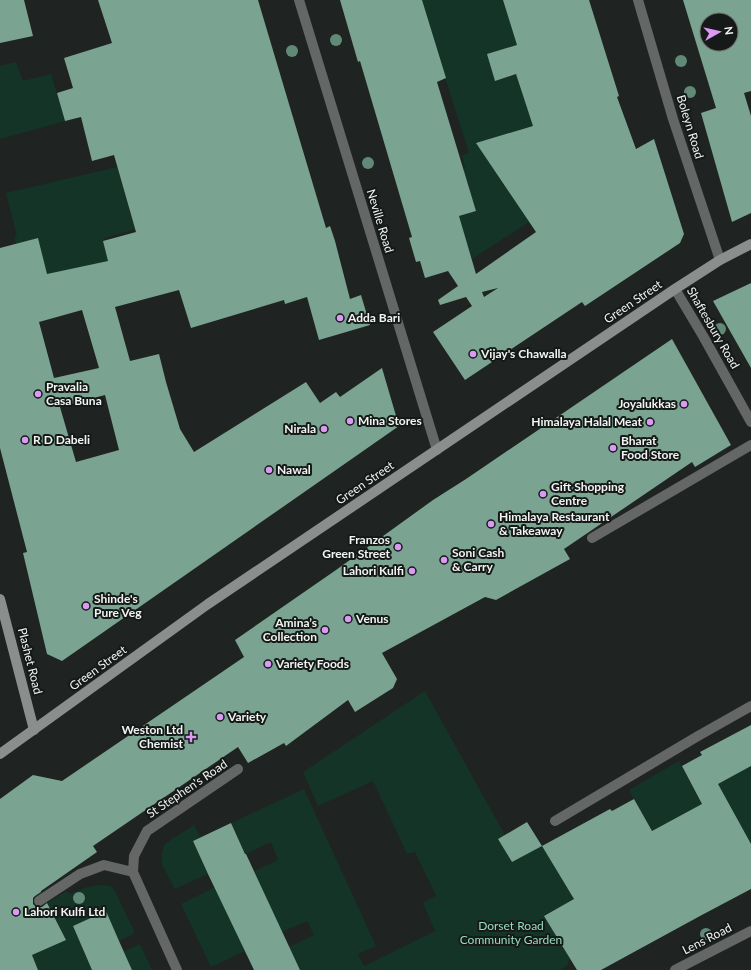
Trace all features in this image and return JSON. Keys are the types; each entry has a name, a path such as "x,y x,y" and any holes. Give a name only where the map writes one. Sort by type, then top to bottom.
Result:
{"main road":[{"name":"Green Street","path":"0,754 208,604 720,260 751,244"},
{"name":"Plashet Road","path":"0,598 34,730"}],"street":[{"name":"Neville Road","path":"299,0 437,450"},
{"name":"Boleyn Road","path":"638,0 674,119 720,260"},
{"name":"Shaftesbury Road","path":"675,290 703,336 751,422"},
{"path":"592,538 751,445"},
{"path":"555,821 751,706"},
{"name":"St Stephen's Road","path":"132,872 134,856 147,832 238,769"},
{"path":"39,901 80,874 104,864 132,872 177,970"},
{"name":"Lens Road","path":"675,970 751,931"}],"green space":[{"path":"412,0 504,0 503,1 509,18 555,4 495,81 571,58 520,86 525,100 531,99 551,117 492,166 529,222 472,259 468,247 444,221 476,211 467,182 431,179 465,168 462,155 469,153 444,74"},
{"path":"16,62 23,81 51,74 65,121 0,139 0,66"},
{"path":"117,167 135,229 103,239 108,261 74,275 0,281 42,253 38,238 16,244 14,237 17,236 6,193"},
{"name":"Dorset Road Community Garden","path":"425,691 505,835 498,839 512,862 542,846 567,888 583,880 625,836 562,919 556,909 544,915 570,958 567,966 560,970 300,970 289,947 314,935 307,921 282,932 254,871 278,860 271,842 245,854 231,823 304,789 376,946 358,954 364,966 435,931 423,903 436,896 415,852 407,854 373,781 318,806 303,772"},
{"path":"679,761 711,822 718,784 751,766 751,841 748,842 675,819 652,831 629,790"},
{"path":"194,825 200,837 193,841 208,874 175,889 162,865 164,845"},
{"path":"101,885 111,886 115,891 135,933 119,941 106,911 73,926 92,970 38,970 32,955 66,940 47,903 67,891 70,894 87,887"},
{"path":"215,887 245,951 211,967 181,904"},
{"path":"140,944 152,970 132,970 124,951"}],"building":[{"path":"0,0 24,0 33,36 0,43"},
{"path":"98,0 258,0 326,228 330,226 335,241 350,299 361,295 370,325 319,340 307,297 285,304 284,300 191,328 179,290 115,307 130,361 159,354 180,429 194,452 306,382 320,403 336,392 340,397 382,368 399,426 62,661 47,654 23,553 27,552 0,448 0,248 38,238 47,274 108,261 103,241 136,232 114,155 92,161 81,117 65,121 57,93 73,88 64,58 112,43","holes":["82,310 99,368 54,378 39,322","105,395 119,450 76,462 60,407"]},
{"path":"340,0 422,0 446,78 437,82 476,211 459,216 476,274 536,232 476,143 533,126 516,74 495,81 487,54 517,45 503,0 589,0 619,96 617,97 636,149 654,139 684,234 680,243 585,306 582,302 465,380 433,332 472,306 466,297 440,305 438,300 458,286 448,271 425,278 420,261 416,262 409,238 412,237 360,61 358,62","holes":["498,288 484,297 482,292"]},
{"path":"683,0 751,0 751,91 744,93 751,116 751,213 732,222 701,113 716,108"},
{"path":"751,283 751,368 713,301"},
{"path":"672,339 731,445 695,467 692,462 564,549 570,559 496,600 485,597 382,653 397,679 393,688 355,712 348,700 286,746 284,743 248,763 238,747 93,846 97,852 33,898 33,904 36,907 42,907 47,903 66,940 32,955 38,970 0,970 0,799 33,775 62,781 244,657 235,640 433,500"},
{"path":"751,725 751,766 718,784 751,844 751,889 601,970 577,970 544,916 574,899 542,846 610,809 612,811 634,799 652,831 702,804 682,766 702,755 700,752"},
{"path":"527,822 542,846 512,862 498,839"},
{"path":"231,823 300,970 254,970 208,874 193,841"},
{"path":"106,911 132,970 92,970 73,926"}],"place":[{"name":"Adda Bari","path":"340,318"},
{"name":"Vijay's Chawalla","path":"473,354"},
{"name":"Pravalia Casa Buna","path":"38,394"},
{"name":"Joyalukkas","path":"684,404"},
{"name":"Mina Stores","path":"350,421"},
{"name":"Himalaya Halal Meat","path":"650,422"},
{"name":"Nirala","path":"324,429"},
{"name":"R D Dabeli","path":"25,440"},
{"name":"Bharat Food Store","path":"613,448"},
{"name":"Nawal","path":"269,470"},
{"name":"Gift Shopping Centre","path":"543,494"},
{"name":"Himalaya Restaurant & Takeaway","path":"491,524"},
{"name":"Franzos Green Street","path":"398,547"},
{"name":"Soni Cash & Carry","path":"444,560"},
{"name":"Lahori Kulfi","path":"412,571"},
{"name":"Shinde's Pure Veg","path":"86,606"},
{"name":"Venus","path":"348,619"},
{"name":"Amina’s Collection","path":"325,630"},
{"name":"Variety Foods","path":"268,664"},
{"name":"Variety","path":"220,717"},
{"name":"Weston Ltd Chemist","path":"191,737"},
{"name":"Lahori Kulfi Ltd","path":"16,912"}]}
